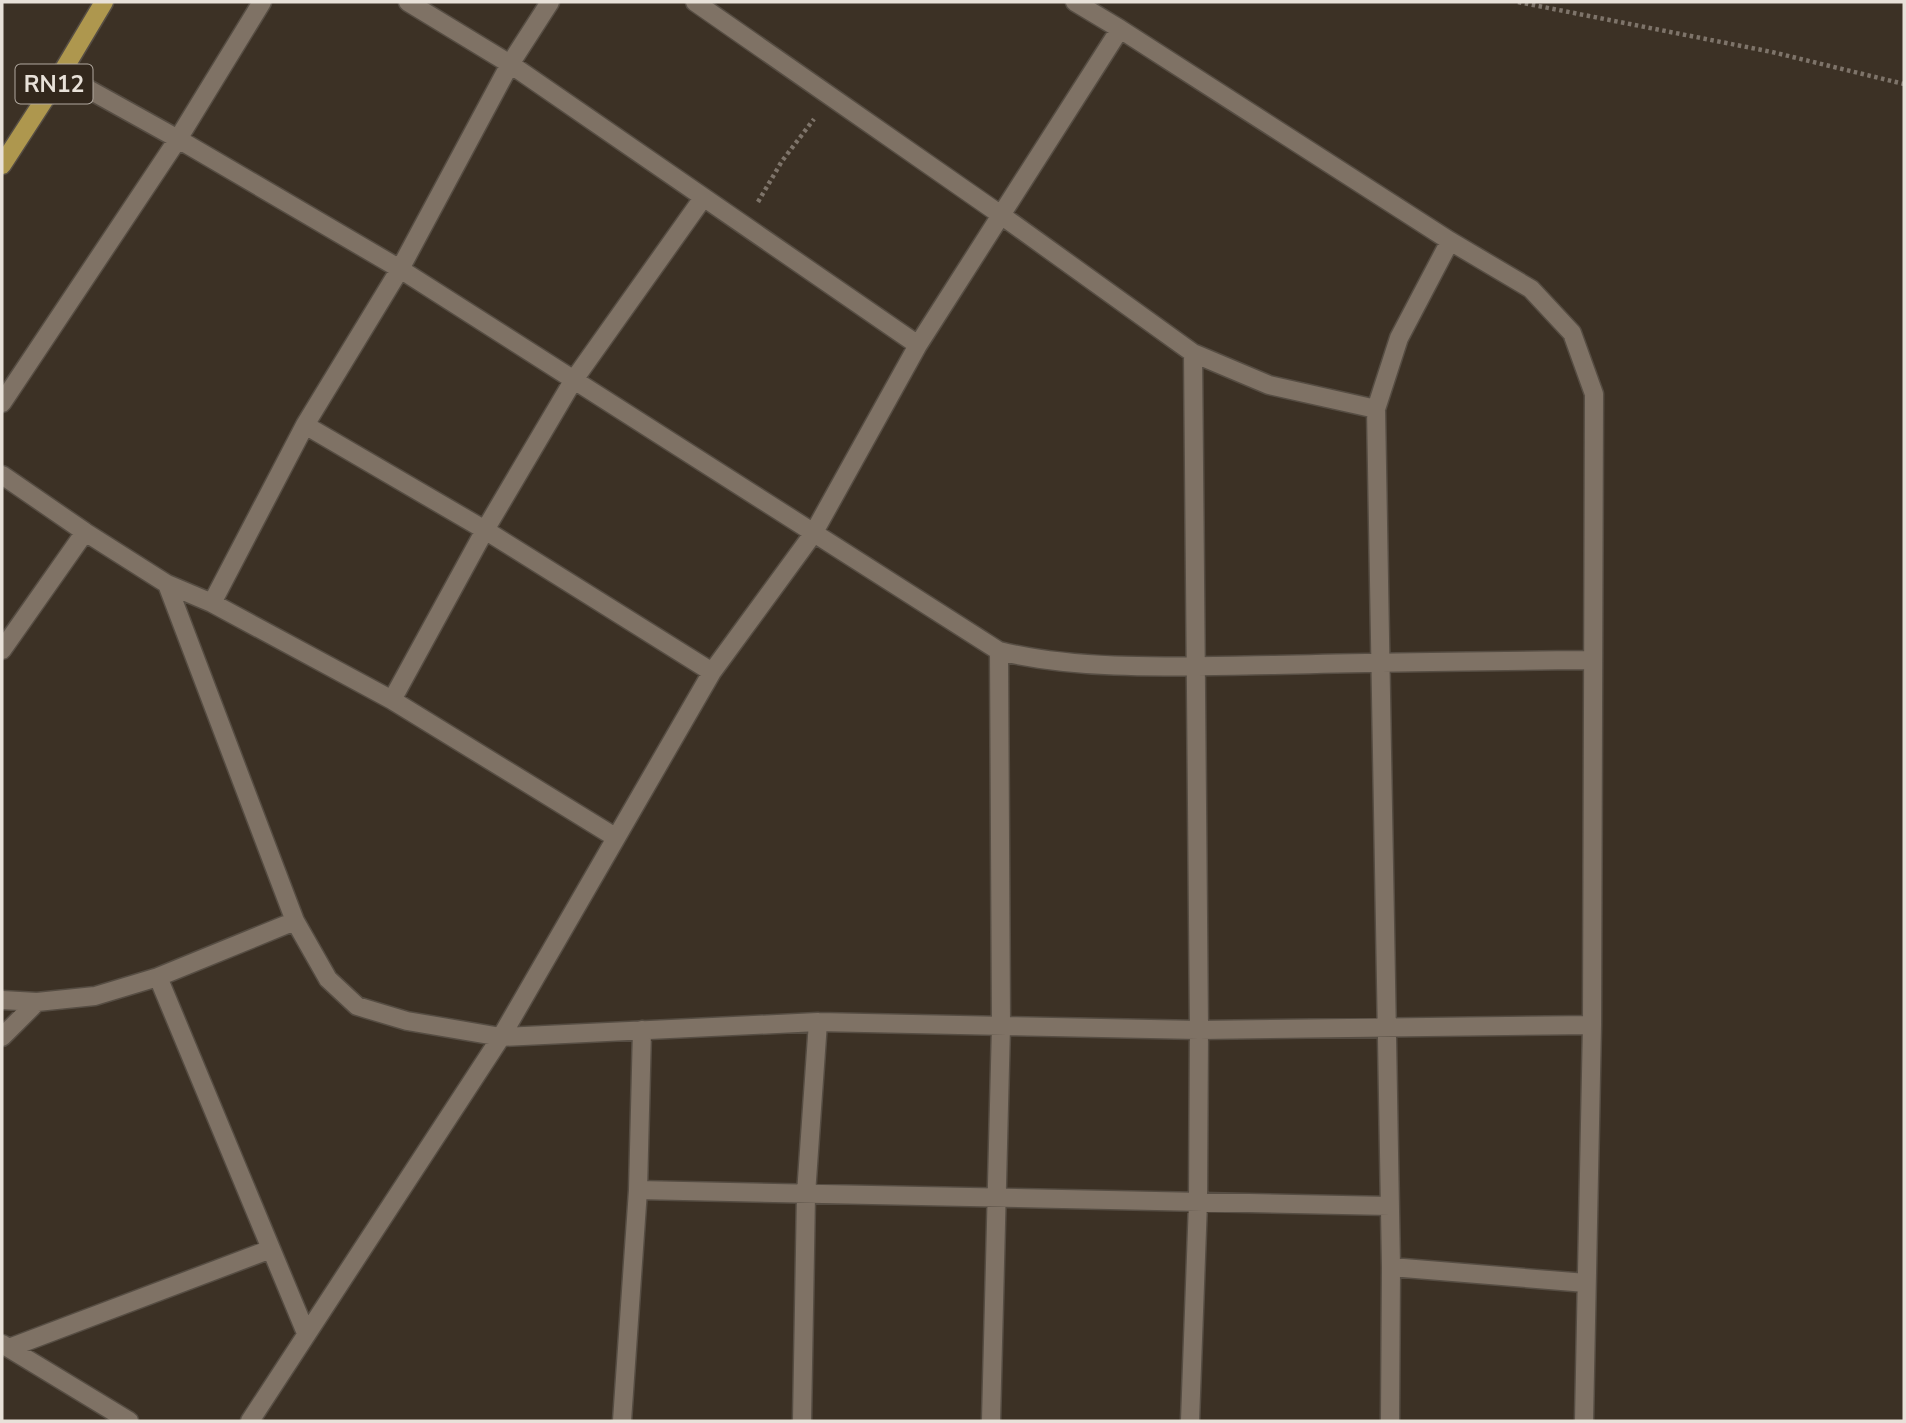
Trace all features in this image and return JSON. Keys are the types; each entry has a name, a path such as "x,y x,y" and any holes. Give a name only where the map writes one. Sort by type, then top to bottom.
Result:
{"main road":[{"name":"RN12","path":"2,166 104,2"}],"street":[{"path":"2,403 178,139 262,2"},
{"path":"408,2 510,64 918,345"},
{"path":"212,603 304,425 400,269 510,64 550,2"},
{"path":"695,2 1193,352 1269,386 1376,409"},
{"path":"1075,2 1450,241 1531,289 1572,333 1594,394 1592,1025 1584,1421"},
{"path":"250,1421 500,1037 712,672 813,534 918,345 1120,29"},
{"path":"61,74 400,269 999,651 1026,658 1079,663 1196,666 1592,660"},
{"path":"392,701 485,530 573,381 703,198"},
{"path":"1390,1421 1391,1267 1376,409 1399,338 1450,241"},
{"path":"1190,1421 1198,1202 1199,1030 1193,352"},
{"path":"304,425 485,530 712,672"},
{"path":"2,475 167,584 212,603 392,701 615,837"},
{"path":"2,650 85,532"},
{"path":"167,584 295,921 328,979 357,1006 407,1021 500,1037 818,1022 1199,1030 1592,1025"},
{"path":"990,1421 1001,1026 999,651"},
{"path":"2,1000 37,1002 96,996 158,977 295,921"},
{"path":"158,977 306,1333"},
{"path":"2,1037 37,1002"},
{"path":"802,1421 806,1194 818,1022"},
{"path":"622,1421 638,1190 642,1030"},
{"path":"638,1190 1390,1206"},
{"path":"5,1346 271,1248"},
{"path":"1391,1267 1586,1283"},
{"path":"5,1346 129,1421"}],"path":[{"path":"1518,2 1772,52 1904,85"},
{"path":"746,226 782,161 812,121 834,98"}]}
